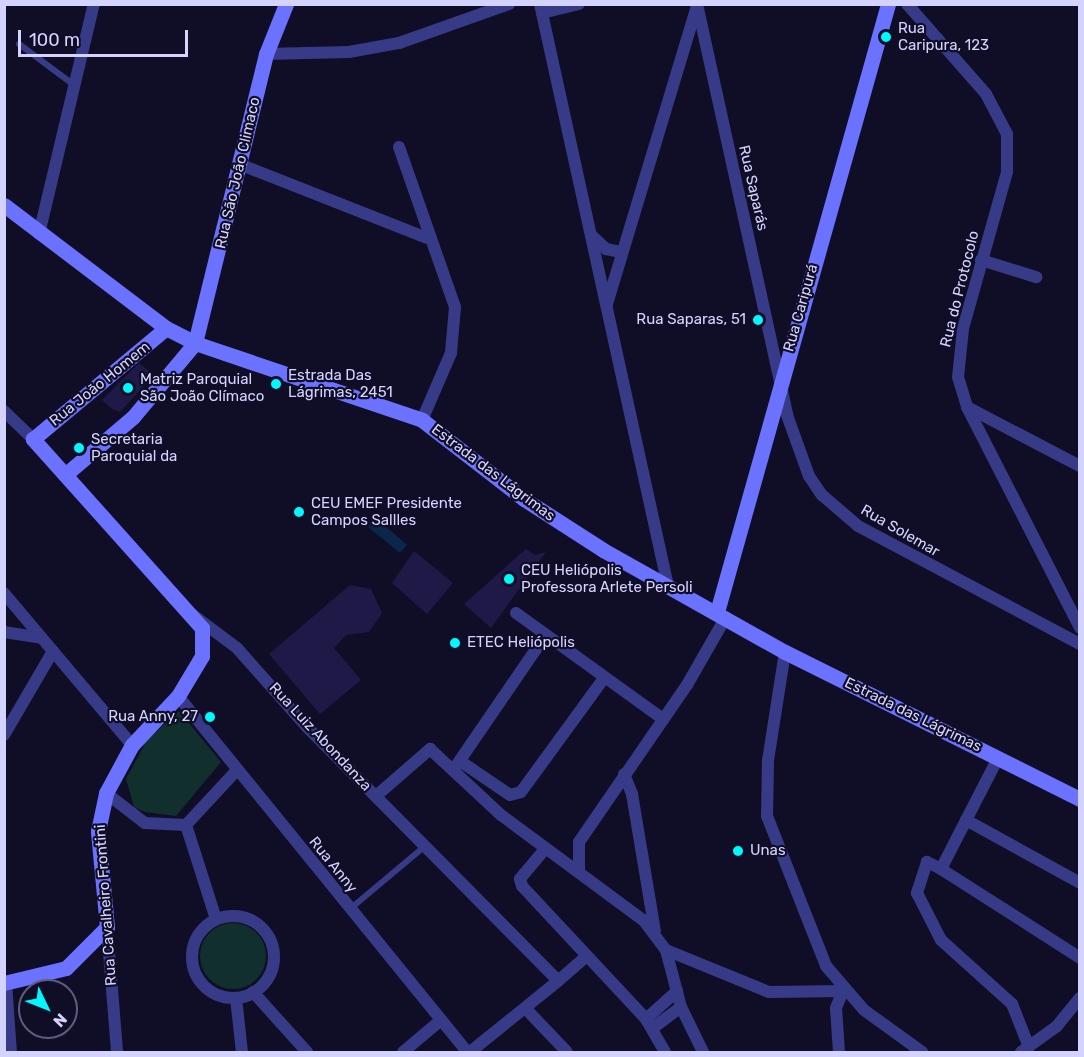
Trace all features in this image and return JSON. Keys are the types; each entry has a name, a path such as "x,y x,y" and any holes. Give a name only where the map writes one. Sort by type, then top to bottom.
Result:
{"street":[{"path":"39,234 94,4"},
{"name":"Rua São João Climaco","path":"195,343 266,54 286,4"},
{"path":"266,54 349,52 399,43 509,4"},
{"path":"579,4 541,9 668,586"},
{"path":"606,305 697,4"},
{"name":"Rua Saparás","path":"697,4 781,378"},
{"name":"Rua Caripurá","path":"721,614 781,378 888,4"},
{"name":"Rua do Protocolo","path":"907,4 986,94 1005,125 1007,172 981,260 958,352 958,377 967,407 1080,628"},
{"path":"399,147 427,238 455,308 456,330 422,420"},
{"path":"239,164 427,238"},
{"name":"Estrada das Lágrimas","path":"4,205 39,234 166,328 195,343 422,420 557,522 668,586 785,652 1080,799"},
{"path":"591,234 606,249 622,252"},
{"path":"981,260 1036,277"},
{"name":"Rua João Homem","path":"33,439 166,328"},
{"path":"66,474 133,417 195,343"},
{"name":"Rua Solemar","path":"781,378 796,445 809,476 838,512 1080,644"},
{"path":"967,407 1080,466"},
{"name":"Rua Luiz Abondanza","path":"4,411 66,474 192,614 237,648 376,796 558,981"},
{"path":"4,593 132,745"},
{"path":"516,613 663,719"},
{"name":"Rua Cavalheiro Frontini","path":"117,1053 98,831 106,793 132,745 178,696 202,656 202,628 192,614"},
{"path":"579,870 579,842 663,719 721,614"},
{"path":"4,632 42,638"},
{"path":"457,765 545,636"},
{"path":"4,735 52,651"},
{"path":"785,652 768,761 767,816 813,936 843,991 922,1053"},
{"path":"376,796 427,749 510,795 521,792 604,678"},
{"name":"Rua Anny","path":"178,696 236,771 469,1053"},
{"path":"941,869 998,758"},
{"path":"457,765 545,849 579,870 655,931"},
{"path":"186,825 236,771"},
{"path":"624,774 632,794 655,931 666,950 681,1007 703,1053"},
{"path":"106,793 146,823 186,825"},
{"path":"966,820 1080,883"},
{"path":"186,825 216,919"},
{"path":"545,849 520,883 649,1024 665,1053"},
{"path":"1080,958 927,862 917,881 922,912 941,939 1012,1004 1025,1050 1057,1026 1080,998"},
{"path":"243,917 256,922 272,944 271,972 253,992 236,998 211,992 195,973 192,948 216,919 243,917"},
{"path":"11,1053 5,983 66,968 107,927"},
{"path":"666,950 769,992 843,991"},
{"path":"469,1053 526,1009 587,956"},
{"path":"649,1024 677,990"},
{"path":"839,1053 836,1008 843,991"},
{"path":"253,992 307,1053"},
{"path":"236,998 242,1053"},
{"path":"649,1024 681,1007"},
{"path":"526,1009 567,1053"},
{"path":"403,1053 441,1020"}],"lane":[{"path":"19,44 76,86"},
{"path":"350,909 426,846"}],"green space":[{"path":"179,711 221,762 176,816 145,812 134,807 126,779 147,740"},
{"path":"233,923 246,926 256,933 263,943 266,956 263,969 256,979 246,986 233,989 220,986 210,979 203,969 200,956 203,943 210,933 220,926"}],"water":[{"path":"376,518 407,545 400,553 368,527"}],"building":[{"name":"Matriz Paroquial São João Clímaco","path":"139,363 154,375 120,412 112,409 102,400"},
{"name":"CEU Heliópolis Professora Arlete Persoli","path":"526,549 535,555 546,552 491,628 464,604"},
{"path":"414,551 453,583 427,614 392,583"},
{"path":"350,585 371,589 382,613 369,632 346,635 334,648 361,680 320,714 269,654"}],"place":[{"name":"Rua Caripura, 123","path":"886,37"},
{"name":"Rua Saparas, 51","path":"758,320"},
{"name":"Estrada Das Lágrimas, 2451","path":"276,384"},
{"name":"Matriz Paroquial São João Clímaco","path":"128,388"},
{"name":"Secretaria Paroquial da","path":"79,448"},
{"name":"CEU EMEF Presidente Campos Sallles","path":"299,512"},
{"name":"CEU Heliópolis Professora Arlete Persoli","path":"509,579"},
{"name":"ETEC Heliópolis","path":"455,643"},
{"name":"Rua Anny, 27","path":"210,717"},
{"name":"Unas","path":"738,851"}]}
